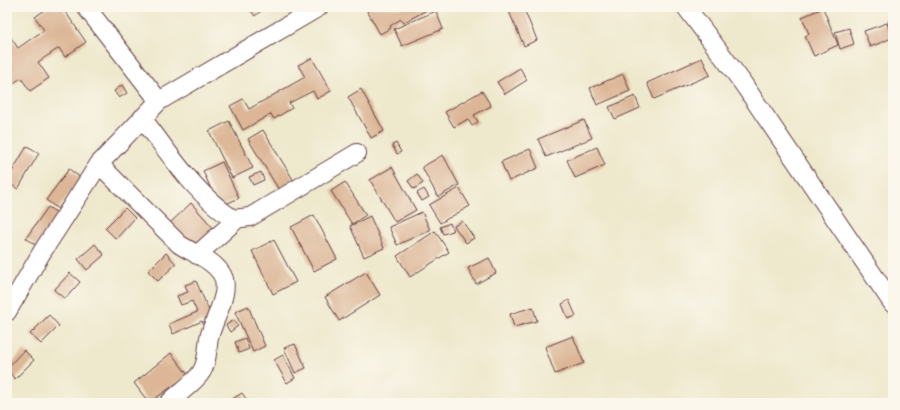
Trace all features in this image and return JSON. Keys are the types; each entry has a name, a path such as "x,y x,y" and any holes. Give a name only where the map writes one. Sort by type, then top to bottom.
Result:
{"street":[{"path":"86,7 159,101"},
{"path":"7,312 42,252 99,164 159,101 319,7"},
{"path":"686,7 742,82 893,304"},
{"path":"142,118 193,186 216,208 233,219 250,217 357,153"},
{"path":"99,164 179,244 197,255 206,258 222,274 225,283 223,297 209,337 206,361 202,371 169,403"},
{"path":"197,255 237,219"}],"building":[{"path":"49,7 62,7 86,42 65,57 59,48 38,62 49,78 30,91 21,78 7,88 7,58 10,56 7,52 7,32 18,48 44,30 35,17"},
{"path":"248,7 266,7 255,16"},
{"path":"365,7 432,7 403,23 401,19 390,26 391,28 380,34"},
{"path":"507,7 523,7 537,40 524,46"},
{"path":"823,8 838,45 814,56 805,36 809,34 802,17"},
{"path":"436,11 443,29 402,46 394,29"},
{"path":"893,19 893,35 888,21"},
{"path":"887,23 892,38 870,47 864,31"},
{"path":"849,28 854,44 840,49 835,32"},
{"path":"312,58 331,91 317,99 313,91 289,103 292,108 274,119 271,114 243,130 230,106 243,99 249,109 305,77 298,65"},
{"path":"702,58 710,75 654,99 647,83"},
{"path":"520,68 527,80 505,94 497,82"},
{"path":"623,74 630,91 597,105 590,88"},
{"path":"122,85 127,93 119,98 114,91"},
{"path":"361,89 384,131 371,138 348,97"},
{"path":"482,91 491,106 474,115 478,122 472,126 468,119 454,127 445,112"},
{"path":"635,96 640,108 615,119 609,107"},
{"path":"584,120 592,138 546,157 538,139"},
{"path":"229,121 253,168 232,178 209,131"},
{"path":"263,130 294,181 279,190 248,139"},
{"path":"396,143 401,152 397,154 392,145"},
{"path":"27,146 39,153 18,189 7,182 7,180"},
{"path":"597,147 605,165 575,178 567,160"},
{"path":"530,149 538,168 509,181 501,162"},
{"path":"443,155 459,185 438,197 422,167"},
{"path":"222,162 239,198 219,207 203,171"},
{"path":"392,167 416,210 395,222 370,180"},
{"path":"69,169 81,178 58,209 46,200"},
{"path":"261,172 264,180 253,185 249,177"},
{"path":"417,174 423,183 414,189 408,181"},
{"path":"345,182 366,215 352,224 331,191"},
{"path":"459,188 470,206 440,223 429,205"},
{"path":"424,189 429,197 422,201 417,193"},
{"path":"191,203 215,230 193,250 169,224"},
{"path":"48,207 59,214 37,246 26,238"},
{"path":"125,208 135,218 116,239 105,228"},
{"path":"422,212 430,230 397,245 389,227"},
{"path":"314,215 337,259 314,271 291,227"},
{"path":"370,216 384,248 364,257 350,226"},
{"path":"462,221 474,238 466,243 454,226"},
{"path":"450,223 453,231 443,234 440,227"},
{"path":"435,231 449,252 410,277 397,256"},
{"path":"274,240 296,282 273,294 252,251"},
{"path":"95,244 104,255 87,270 78,259"},
{"path":"166,253 176,264 158,281 148,271"},
{"path":"489,258 496,273 476,284 468,268"},
{"path":"366,272 380,295 339,321 325,297"},
{"path":"70,273 80,282 65,299 54,290"},
{"path":"196,281 214,322 204,326 202,321 173,334 169,324 197,312 192,301 181,305 177,296 188,292 185,285"},
{"path":"569,300 576,316 568,319 562,304"},
{"path":"248,306 265,346 253,352 235,312"},
{"path":"533,307 537,321 514,327 510,314"},
{"path":"49,315 59,326 41,344 30,334"},
{"path":"234,320 238,326 230,332 226,325"},
{"path":"573,336 584,363 555,374 545,347"},
{"path":"245,338 249,349 239,353 235,342"},
{"path":"295,344 306,368 295,373 284,348"},
{"path":"24,350 34,360 15,379 7,368"},
{"path":"171,353 188,375 149,403 134,383"},
{"path":"283,355 295,378 287,383 274,360"},
{"path":"242,393 249,403 226,403"}]}
